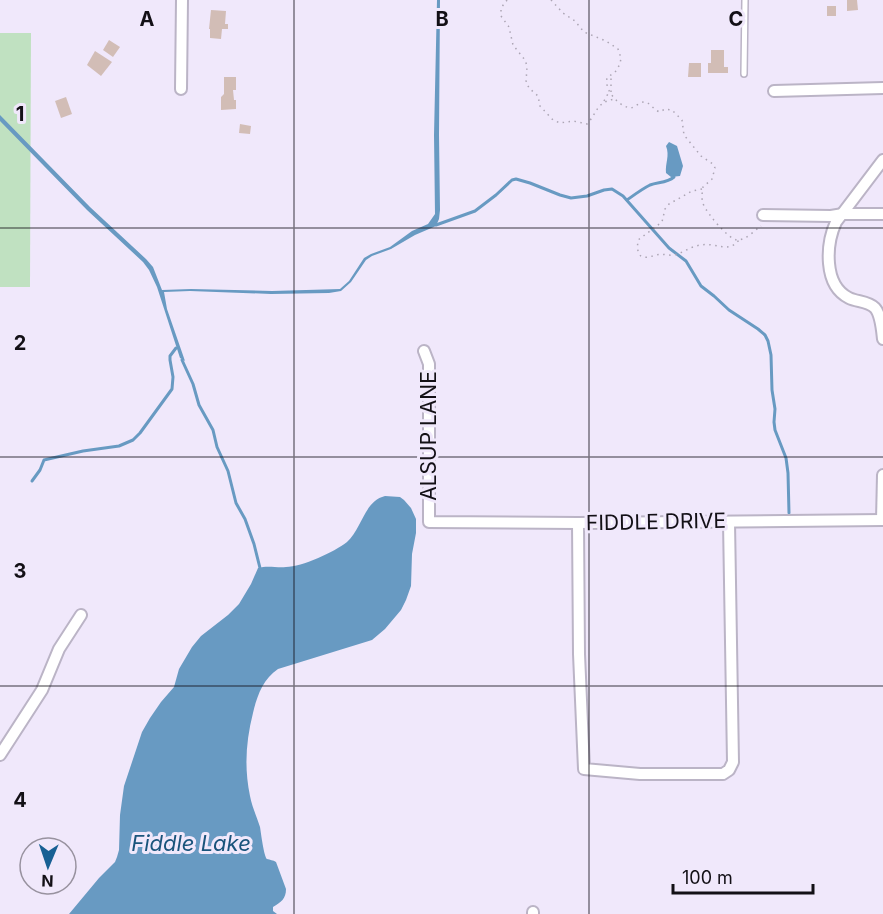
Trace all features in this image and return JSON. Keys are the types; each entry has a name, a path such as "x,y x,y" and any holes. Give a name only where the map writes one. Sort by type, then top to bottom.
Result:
{"street":[{"path":"181,89 182,0"},
{"path":"774,91 883,88"},
{"path":"883,160 836,222 831,232 829,254 830,270 836,288 848,298 868,303 876,309 883,339"},
{"path":"768,215 883,214"},
{"name":"ALSUP LANE","path":"424,351 429,364 429,522"},
{"path":"883,475 883,520"},
{"name":"FIDDLE DRIVE","path":"429,522 883,520"},
{"path":"578,523 579,654 584,769 640,774 723,774 729,770 733,762 729,522"},
{"path":"0,755 42,690 59,649 81,615"}],"lane":[{"path":"744,75 745,0"}],"path":[{"path":"507,0 501,8 501,16 509,27 513,45 525,60 528,87 538,96 540,106 556,122 589,123 610,92 612,74"},
{"path":"551,0 584,32 606,40 618,49 620,64 606,82 616,99 627,108 633,108 645,102 650,104 655,111 660,112 669,108 677,113 682,120 684,135 700,156 713,164 712,179 703,187 701,196 705,206 726,233 733,238 747,237 768,215"},
{"path":"602,103 616,99"},
{"path":"702,189 692,191 669,204 665,209 662,222 638,240 639,254 648,258 660,254 671,255 703,244 729,248 740,239"}],"green space":[{"path":"0,33 31,33 30,287 0,287"}],"water":[{"path":"437,0 440,0 440,210 436,226 366,260 351,282 341,291 271,294 164,292 167,309 185,361 180,358 157,287 143,262 87,210 0,121 0,115 90,207 146,259 153,267 162,290 340,289 349,281 364,258 390,247 412,231 428,224 435,214"},
{"path":"669,142 677,146 683,166 680,176 671,177 666,173 668,153 666,146"},
{"name":"Fiddle Lake","path":"385,496 400,497 411,508 416,519 411,586 401,610 372,640 278,669 265,683 255,707 247,744 248,785 266,857 276,862 286,889 282,900 273,907 273,911 277,914 69,914 115,862 119,850 124,786 142,732 161,702 174,687 179,669 192,647 201,636 239,604 258,568 293,566 309,562 334,550 352,536 372,503"}],"building":[{"path":"847,0 857,0 858,10 847,11"},
{"path":"827,6 836,6 836,16 827,16"},
{"path":"211,10 226,11 225,24 228,24 228,29 222,29 221,39 210,38"},
{"path":"109,40 120,47 113,57 103,50"},
{"path":"711,50 724,50 724,67 728,67 728,73 708,73"},
{"path":"95,51 112,62 101,76 87,65"},
{"path":"689,63 701,63 701,77 688,77"},
{"path":"224,77 236,77 236,90 233,90 236,109 221,110"},
{"path":"66,97 72,114 61,118 55,101"},
{"path":"240,124 251,126 250,134 239,133"}],"waterway":[{"path":"627,200 650,185 674,177"},
{"path":"436,225 475,211 516,179 571,198 612,189 623,196 669,248 686,261 701,286 729,310 765,335 771,355 775,430 786,458 789,513"},
{"path":"32,481 44,460 119,446 133,440 172,389 170,356 176,348"},
{"path":"182,360 193,384 199,405 213,430 217,447 228,471 236,503 245,519 254,544 260,568"}]}
